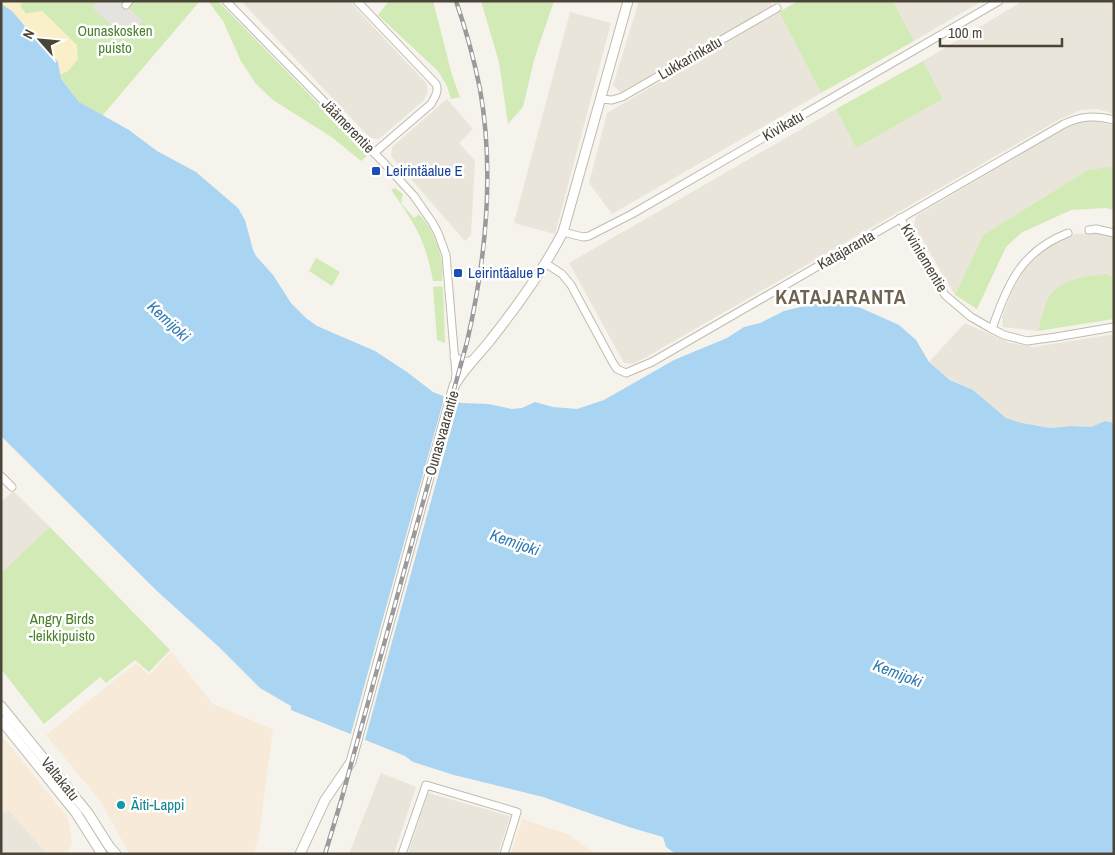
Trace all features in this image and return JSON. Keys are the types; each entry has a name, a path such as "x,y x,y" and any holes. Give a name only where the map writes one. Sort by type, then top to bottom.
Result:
{"street":[{"name":"Jäämerentie","path":"226,1 374,153 419,203 432,222 443,244 448,267 456,374 454,386"},
{"path":"357,1 436,84 437,88 436,96 431,104 374,153"},
{"name":"Ounasvaarantie","path":"300,854 325,800 351,762 454,386 461,374 493,337 545,263 563,232 628,1"},
{"name":"Kivikatu","path":"563,232 589,236 632,214 1000,1"},
{"name":"Lukkarinkatu","path":"600,99 612,100 622,97 777,8"},
{"name":"Katajaranta","path":"545,263 562,274 571,285 613,364 617,369 626,373 652,362 1064,124 1088,116 1114,120"},
{"name":"Kiviniementie","path":"900,218 945,295 971,317 992,329 1017,339 1027,340 1114,327"},
{"path":"1089,230 1096,229 1114,234"},
{"path":"992,329 1001,303 1024,262 1041,246 1068,233"},
{"path":"454,356 459,360 468,362 475,359"},
{"path":"1,476 12,486"},
{"name":"Valtakatu","path":"1,706 88,813 101,851"},
{"name":"Valtakatu","path":"1,720 76,813 101,851 116,854"},
{"path":"402,854 426,785 517,812 504,854"}],"shaded area":[{"path":"98,1 121,1 143,21 126,39 92,7"},
{"path":"241,1 349,1 426,83 428,92 424,100 379,139 370,138"},
{"path":"639,1 770,1 773,7 620,92 613,85"},
{"path":"893,1 982,1 914,41"},
{"path":"1023,1 1114,1 1114,114 1098,109 1081,110 1060,119 634,364 624,363 569,263 836,109 856,148 943,99 923,61"},
{"path":"570,12 611,23 555,234 514,223"},
{"path":"779,12 821,93 612,214 589,183 607,113"},
{"path":"447,99 473,129 459,143 475,161 471,235 465,241 391,156 392,147"},
{"path":"1093,121 1114,125 1114,166 1088,170 983,235 955,295 914,226 916,216 1062,130 1077,123"},
{"path":"1089,233 1114,237 1114,277 1107,274 1044,311 1038,331 1003,327 1002,317 1012,291 1026,267 1057,241 1074,234"},
{"path":"965,323 1010,343 1034,347 1114,334 1114,423 1105,421 1091,427 1050,428 1006,418 973,390 951,380 929,362"},
{"path":"13,491 50,527 1,573 1,502"},
{"path":"171,652 213,704 273,729 259,835 254,854 129,853 101,802 46,735 136,663 149,675"},
{"path":"1,735 68,818 72,843 67,854 47,854 8,810 1,815"},
{"path":"381,773 416,787 394,854 349,854"},
{"path":"428,793 510,816 498,854 408,854"},
{"path":"8,809 47,854 1,854 1,815"},
{"path":"522,819 567,834 596,854 511,854"}],"green space":[{"name":"Ounaskosken puisto","path":"23,1 199,2 102,116 79,102 59,75 68,71 58,27 42,11 26,14 20,6"},
{"path":"208,1 218,1 367,156 361,161 333,138 273,100 256,84 241,61 223,21"},
{"path":"389,1 433,1 452,75 460,97 451,99 447,86 438,71 378,15"},
{"path":"481,1 554,1 534,60 523,107 508,124 499,62"},
{"path":"798,1 893,1 914,41 821,93 779,12"},
{"path":"923,61 943,99 856,148 836,109"},
{"path":"1114,166 1114,210 1106,208 1071,210 1021,233 1006,247 977,309 955,295 983,235 1088,170"},
{"path":"395,188 403,194 401,203 414,218 419,214 430,228 438,245 443,272 442,281 433,281 423,243 413,222 391,190"},
{"path":"316,258 340,272 332,286 309,271"},
{"path":"1107,274 1114,277 1114,319 1038,331 1047,301 1058,288 1073,280"},
{"path":"433,287 443,287 445,343 437,340"},
{"name":"Angry Birds -leikkipuisto","path":"50,527 170,650 149,672 135,660 106,683 100,677 44,724 1,669 1,573"}],"sand":[{"path":"1,1 23,1 20,6 26,14 42,11 77,45 78,59 68,71 59,75 55,59 12,11 3,5 1,6"}],"water":[{"name":"Kemijoki","path":"3,5 12,11 58,62 61,79 79,102 129,130 157,151 196,172 238,208 245,220 256,256 273,275 291,303 306,318 317,326 375,351 433,392 461,403 488,404 512,409 522,408 535,402 553,407 577,409 604,400 674,360 727,338 744,327 760,323 784,311 825,301 861,308 899,325 916,340 929,362 950,380 973,390 1006,418 1050,428 1091,427 1105,421 1114,423 1114,854 676,854 666,847 663,837 543,797 454,775 413,762 405,756 291,710 291,706 260,688 220,648 157,591 1,436 1,6"}],"pier":[{"path":"445,395 459,400 364,743 350,737"}],"railway":[{"path":"325,854 467,342 479,279 486,216 487,153 485,121 475,67 456,1"}],"place":[{"name":"Leirintäalue E","path":"376,171"},
{"name":"Leirintäalue P","path":"458,273"},
{"name":"Äiti-Lappi","path":"121,805"}],"district":[{"name":"KATAJARANTA","path":"841,297"}]}
